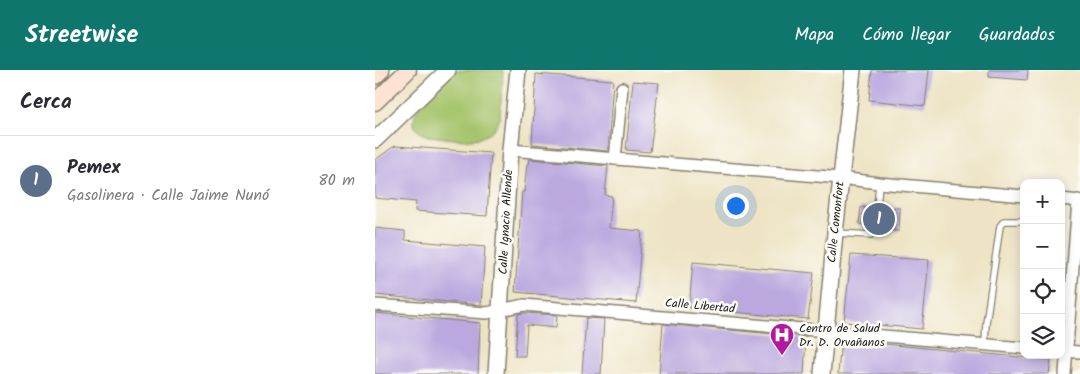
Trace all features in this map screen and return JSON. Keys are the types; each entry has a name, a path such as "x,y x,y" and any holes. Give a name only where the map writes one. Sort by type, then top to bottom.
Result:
{"main road":[{"path":"375,76 381,70"},
{"path":"375,102 408,70"}],"street":[{"path":"375,140 448,70"},
{"name":"Calle Ignacio Allende","path":"496,374 510,150 518,70"},
{"name":"Calle Comonfort","path":"822,374 853,70"},
{"path":"615,159 622,88"},
{"path":"510,150 841,178 1020,196"},
{"path":"1065,199 1079,201 1065,341"},
{"name":"Calle Libertad","path":"375,305 487,313 524,304 1020,348"},
{"path":"1065,351 1080,352"},
{"path":"1064,359 1065,374"}],"lane":[{"path":"877,209 879,183"},
{"path":"985,344 986,323 1000,226 1004,220 1020,221"},
{"path":"835,233 871,235 875,226"}],"green space":[{"path":"457,70 503,70 500,118 495,128 479,138 470,139 428,136 417,130 414,122 416,112 432,93"}],"building":[{"path":"872,70 929,70 925,106 869,100"},
{"path":"989,70 1028,70 1027,80 989,77"},
{"path":"536,74 613,80 608,151 532,144"},
{"path":"633,81 659,83 650,152 626,150"},
{"path":"396,146 491,153 487,216 415,211 416,202 375,198 375,160"},
{"path":"530,159 608,166 605,195 612,196 609,228 642,231 636,303 515,292 522,192 524,192 527,164 529,164"},
{"path":"861,207 872,209 877,214 882,210 888,211 888,207 900,208 899,231 887,230 887,227 880,226 876,221 870,225 859,224"},
{"path":"375,228 405,231 405,240 485,247 481,305 375,295"},
{"path":"851,255 929,260 922,329 844,322"},
{"path":"693,262 814,273 808,319 689,308"},
{"path":"375,313 480,323 478,374 375,374"},
{"path":"518,314 557,315 556,328 527,325 525,356 515,356"},
{"path":"586,318 604,319 601,374 582,374"},
{"path":"663,324 806,337 804,374 659,374"},
{"path":"841,340 1020,357 1020,359 1051,360 1049,374 838,374"}],"place":[{"name":"Pemex","path":"879,219"},
{"name":"Centro de Salud Dr. D. Orvañanos","path":"782,356"}]}
